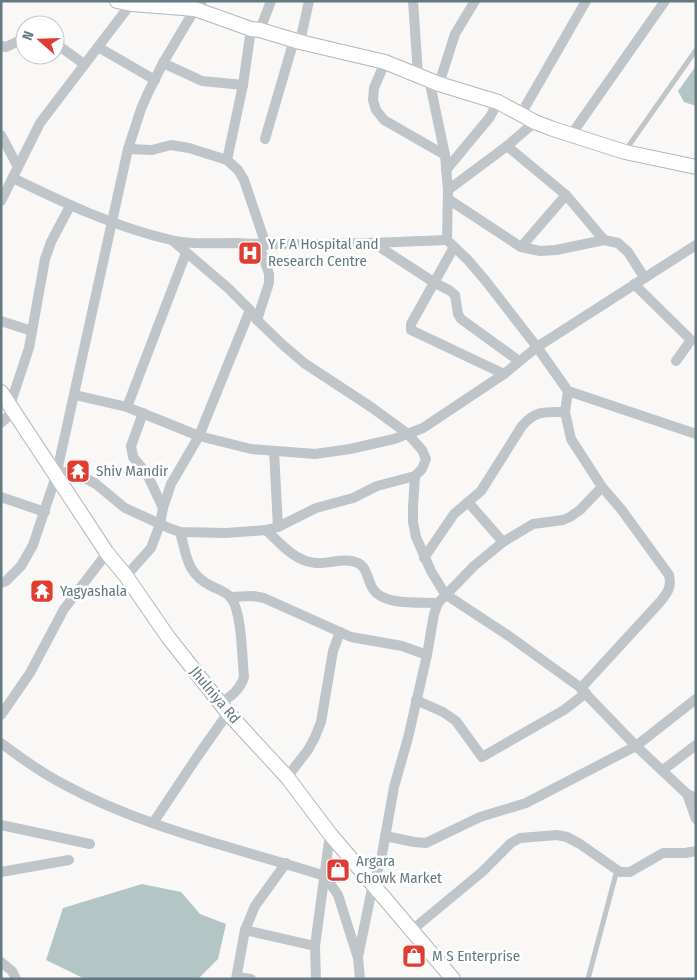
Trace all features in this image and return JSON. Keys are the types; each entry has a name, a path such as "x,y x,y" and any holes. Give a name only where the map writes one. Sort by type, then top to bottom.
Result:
{"street":[{"path":"118,1 198,5 256,29 385,62 498,102 535,122 571,135 625,152 696,167"},
{"path":"227,160 256,29 271,1"},
{"path":"265,139 309,1"},
{"path":"413,1 445,155 450,243 435,283 411,324 411,330 504,374"},
{"path":"429,79 449,50 475,1"},
{"path":"521,114 586,1"},
{"path":"571,135 666,1"},
{"path":"1,202 40,123 132,3"},
{"path":"1,583 6,581 21,566 33,545 57,473 128,149 141,109 163,63 198,5"},
{"path":"1,46 6,47 15,43"},
{"path":"98,47 155,80"},
{"path":"65,50 84,64"},
{"path":"385,62 374,88 373,100 376,110 384,120 445,155"},
{"path":"163,63 202,81 243,85"},
{"path":"446,170 490,117 498,102"},
{"path":"448,195 535,122"},
{"path":"1,135 18,167"},
{"path":"128,149 152,150 171,145 189,148 227,160 238,170 244,180 263,245 269,274 269,284 257,320"},
{"path":"507,146 566,195 604,240"},
{"path":"13,178 70,206 112,223 173,241 263,245 450,243 485,280 568,390 696,434"},
{"path":"448,195 521,247 540,251 556,250 604,240 618,243 628,252 644,278"},
{"path":"521,247 566,195"},
{"path":"1,423 12,408 29,348 44,259 70,206"},
{"path":"57,473 85,478 96,484 125,508 180,532 226,533 266,530 278,527 316,508 353,498 377,486 415,476 422,469 426,459 422,450 408,434 304,363 257,320 250,310 228,288 173,241"},
{"path":"375,244 449,290 455,295 458,314 461,319 519,361"},
{"path":"74,395 127,407 199,436 251,449 315,454 394,439 423,428 504,374 537,347 696,245"},
{"path":"127,407 186,253"},
{"path":"634,284 691,340 676,361"},
{"path":"126,576 151,548 171,484 199,436 250,310"},
{"path":"1,321 32,331"},
{"path":"416,700 444,712 456,721 483,757 564,710 583,691 660,602 671,584 669,576 621,509 602,487 571,439 564,412 568,390"},
{"name":"Jhulniya Rd","path":"1,392 57,473 107,553 126,576 168,637 225,708 287,777 330,834 453,979"},
{"path":"424,558 454,514 481,491 522,426 530,418 541,412 564,412"},
{"path":"143,413 131,446 133,456 146,474 163,508"},
{"path":"274,451 278,527"},
{"path":"415,476 413,522 416,537 430,571 445,594 509,636 583,691 636,746 692,795 696,819"},
{"path":"358,957 373,884 381,860 394,787 408,738 427,655 434,614 438,603 486,554 533,524 570,518 602,487"},
{"path":"1,497 45,512"},
{"path":"468,502 503,542"},
{"path":"266,530 292,554 303,560 315,563 349,561 358,563 364,568 372,588 380,596 388,600 438,603"},
{"path":"180,532 189,564 194,574 203,582 230,597 253,596 264,598 340,632 364,640 402,646 427,655"},
{"path":"1,715 30,673 64,609 107,553"},
{"path":"153,823 197,757 225,708 242,685 244,677 239,624 236,609 230,597"},
{"path":"287,777 308,750 321,722 332,651 340,632"},
{"path":"385,836 421,843 432,841 480,817 516,807 636,746 696,699"},
{"path":"1,743 38,770 95,800 185,834 325,876 338,894 358,957 360,979"},
{"path":"663,770 696,745"},
{"path":"1,825 90,844"},
{"path":"316,979 315,946 330,834"},
{"path":"412,930 482,872 511,843 520,838 557,835 567,837 617,870 628,873 663,853 696,851"},
{"path":"1,872 69,860"},
{"path":"251,979 236,978 245,930 255,906 286,864"},
{"path":"245,930 315,946"},
{"path":"1,962 12,971 16,979"}],"lane":[{"path":"625,152 696,50"},
{"path":"588,979 617,870"}],"shaded area":[{"path":"696,66 696,106 684,102 678,91"},
{"path":"142,884 181,892 200,914 226,924 218,959 198,979 85,979 46,960 63,908"}],"place":[{"name":"Y F A Hospital and Research Centre","path":"250,253"},
{"name":"Shiv Mandir","path":"78,471"},
{"name":"Yagyashala","path":"42,591"},
{"name":"Argara Chowk Market","path":"338,870"},
{"name":"M S Enterprise","path":"414,956"}]}
